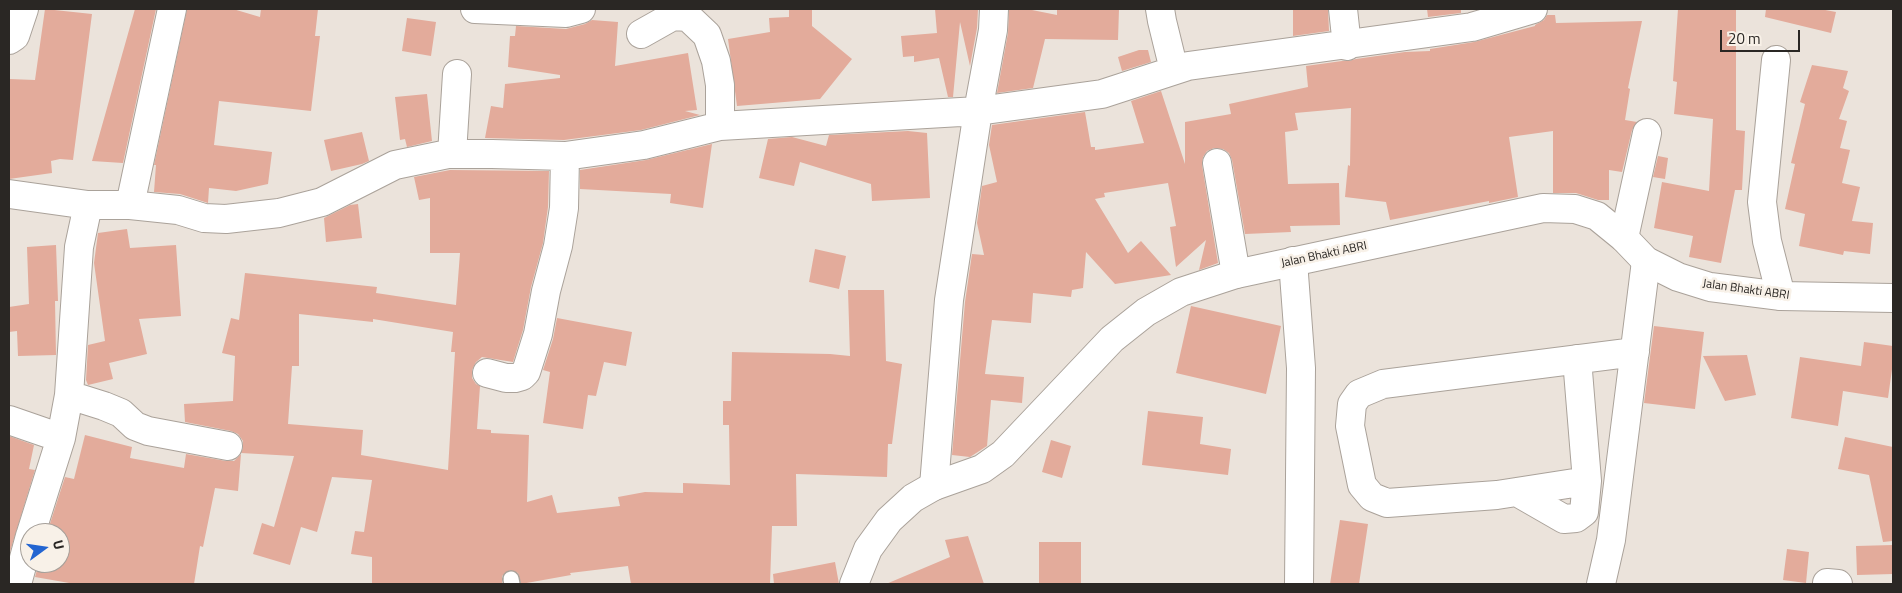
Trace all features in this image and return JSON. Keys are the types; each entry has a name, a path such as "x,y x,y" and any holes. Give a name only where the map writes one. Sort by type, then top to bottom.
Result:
{"street":[{"path":"9,40 15,36 24,9"},
{"path":"130,205 172,9"},
{"path":"475,9 566,13 581,9"},
{"path":"934,486 949,300 978,112 993,30 994,9"},
{"path":"1160,9 1174,70"},
{"path":"1343,9 1347,46"},
{"path":"9,194 88,205 130,205 178,210 204,218 279,213 322,202 395,165 452,154 565,156 644,145 720,126 978,112 1102,94 1188,66 1347,46 1472,27 1533,9"},
{"path":"641,34 673,16 688,16 707,35 716,61 720,85 720,126"},
{"path":"1776,60 1762,202 1767,241 1782,296"},
{"path":"452,154 457,74"},
{"path":"1624,238 1648,133"},
{"path":"487,373 506,378 515,378 522,376 526,372 538,334 546,291 558,246 564,208 565,156"},
{"path":"1217,163 1236,274"},
{"path":"35,523 62,438 69,396 78,247 88,205"},
{"name":"Jalan Bhakti ABRI","path":"854,584 868,549 889,520 912,498 934,486 982,470 1003,454 1112,340 1146,312 1181,292 1236,274 1544,208 1575,209 1597,216 1624,238 1646,260 1678,277 1710,287 1782,296 1893,298"},
{"path":"1601,584 1611,540 1646,260"},
{"path":"1293,261 1301,368 1299,584"},
{"path":"1587,481 1497,495 1387,504 1372,497 1362,485 1350,426 1352,404 1359,394 1383,384 1634,352"},
{"path":"1517,492 1564,519 1576,518 1584,512 1587,481 1577,359"},
{"path":"69,396 121,413 135,426 148,431 228,446"},
{"path":"9,420 62,438"}],"building":[{"path":"45,9 92,14 73,160 60,159 51,161 52,173 9,179 9,79 35,80"},
{"path":"135,9 156,9 123,163 92,161"},
{"path":"187,9 233,9 260,17 261,9 318,9 315,36 320,36 311,111 219,101 214,145 272,152 268,184 236,191 209,188 208,203 180,194 154,192 156,165 154,165"},
{"path":"789,9 812,9 812,26 852,59 820,99 737,106 728,39 770,32 769,18 789,17"},
{"path":"935,9 978,9 977,28 970,66 960,22 953,97 948,97 939,58 914,62 914,56 903,57 901,36 937,33"},
{"path":"1009,9 1027,9 1057,15 1057,9 1119,9 1118,40 1045,39 1033,88 997,93 1008,33"},
{"path":"1293,9 1328,9 1329,31 1293,36"},
{"path":"1427,9 1461,9 1461,13 1428,17"},
{"path":"1678,9 1736,9 1736,130 1745,131 1742,190 1735,190 1721,263 1689,257 1693,236 1654,228 1662,182 1709,191 1713,119 1674,114 1677,82 1673,81"},
{"path":"1766,9 1820,9 1836,12 1831,33 1765,17"},
{"path":"1547,15 1555,15 1556,23 1642,21 1628,88 1630,89 1625,120 1637,122 1632,130 1622,172 1609,170 1609,200 1598,200 1576,193 1553,193 1553,131 1509,137 1518,197 1390,220 1386,202 1345,197 1348,165 1350,166 1351,108 1295,113 1298,130 1285,132 1288,184 1339,183 1340,225 1290,226 1291,232 1245,234 1232,160 1229,153 1223,149 1214,148 1207,151 1203,157 1202,165 1218,263 1199,270 1206,240 1176,267 1170,227 1176,226 1168,183 1104,193 1105,197 1095,199 1128,253 1141,241 1171,275 1115,284 1086,252 1083,288 1072,290 1071,297 1033,293 1031,323 992,320 985,374 1024,377 1022,403 991,400 987,446 970,457 952,455 965,302 972,254 984,255 977,223 982,186 997,182 989,145 992,125 1085,112 1091,147 1095,147 1095,150 1144,143 1131,101 1161,91 1185,164 1185,122 1231,114 1229,104 1308,87 1306,66 1405,52 1430,51 1430,49 1474,42 1535,26 1544,20"},
{"path":"407,18 436,22 431,56 402,51"},
{"path":"592,20 618,22 615,66 688,53 697,110 685,111 700,115 641,130 564,140 485,138 491,106 503,108 505,84 560,78 560,75 508,67 510,36 515,36 516,26 566,29"},
{"path":"1139,50 1148,50 1151,62 1122,71 1118,57"},
{"path":"1812,65 1848,71 1843,88 1849,91 1839,119 1847,121 1840,148 1850,150 1842,183 1860,187 1852,221 1873,223 1870,254 1844,251 1843,255 1799,246 1805,214 1785,209 1795,164 1791,163 1805,104 1800,102"},
{"path":"427,94 432,141 407,147 405,139 400,140 395,97"},
{"path":"908,131 927,133 930,198 872,201 871,184 800,162 794,186 759,178 768,139 792,137 826,146 829,135"},
{"path":"362,132 369,161 331,171 324,140"},
{"path":"712,144 703,208 670,203 671,194 580,189 580,170 646,160"},
{"path":"1658,156 1668,158 1665,179 1653,177"},
{"path":"450,170 549,171 548,207 543,243 531,287 523,330 513,362 482,357 476,362 472,370 472,378 480,386 477,429 491,430 491,433 529,435 527,502 552,495 557,513 620,506 618,497 645,492 683,493 683,483 730,485 729,425 723,425 723,401 731,401 732,352 850,356 848,290 884,290 886,361 902,364 892,444 888,444 887,477 796,474 797,526 772,526 770,584 631,584 628,566 570,573 571,575 521,584 518,573 510,570 502,576 502,584 372,584 372,557 351,554 355,531 364,532 372,480 332,477 317,532 301,527 290,565 253,554 262,523 274,527 294,456 241,453 243,441 238,434 185,422 184,404 233,401 235,356 222,353 231,318 239,320 245,273 377,287 376,293 456,305 460,253 430,253 430,198 419,200 414,177","holes":["299,314 373,322 373,319 453,332 451,352 455,352 448,470 361,455 363,430 288,424 292,366 299,366"]},
{"path":"358,204 362,238 326,242 324,218 350,205"},
{"path":"127,229 130,248 176,245 181,316 139,319 147,354 109,363 113,379 88,385 86,380 88,345 105,341 94,263 98,233"},
{"path":"56,245 58,301 55,301 56,355 18,356 17,331 9,332 9,307 29,304 27,247"},
{"path":"815,249 846,256 839,289 809,282"},
{"path":"1191,306 1281,326 1266,394 1176,373"},
{"path":"557,318 632,332 626,366 604,362 596,396 588,395 583,429 543,423 550,372 543,370 553,339"},
{"path":"1654,326 1704,332 1695,409 1644,403"},
{"path":"1864,342 1893,346 1893,362 1888,398 1843,391 1838,426 1791,418 1800,357 1861,366"},
{"path":"1747,355 1756,395 1725,401 1703,356"},
{"path":"1148,411 1203,417 1200,444 1231,449 1228,475 1142,465"},
{"path":"85,435 132,447 130,458 184,468 186,454 234,461 241,454 238,491 215,488 203,547 200,546 194,584 75,584 35,577 36,573 70,573 70,523 50,523 65,477 74,479"},
{"path":"9,436 34,445 29,469 35,470 9,555"},
{"path":"1845,437 1893,447 1893,541 1883,542 1869,475 1838,469"},
{"path":"1051,440 1071,446 1062,478 1042,472"},
{"path":"1340,520 1368,524 1359,584 1330,584"},
{"path":"968,536 984,584 886,584 950,557 945,540"},
{"path":"1039,542 1081,542 1081,584 1039,584"},
{"path":"1893,545 1893,574 1857,575 1856,546"},
{"path":"1787,549 1809,552 1806,583 1783,580"},
{"path":"835,562 839,584 774,584 773,574"}]}
